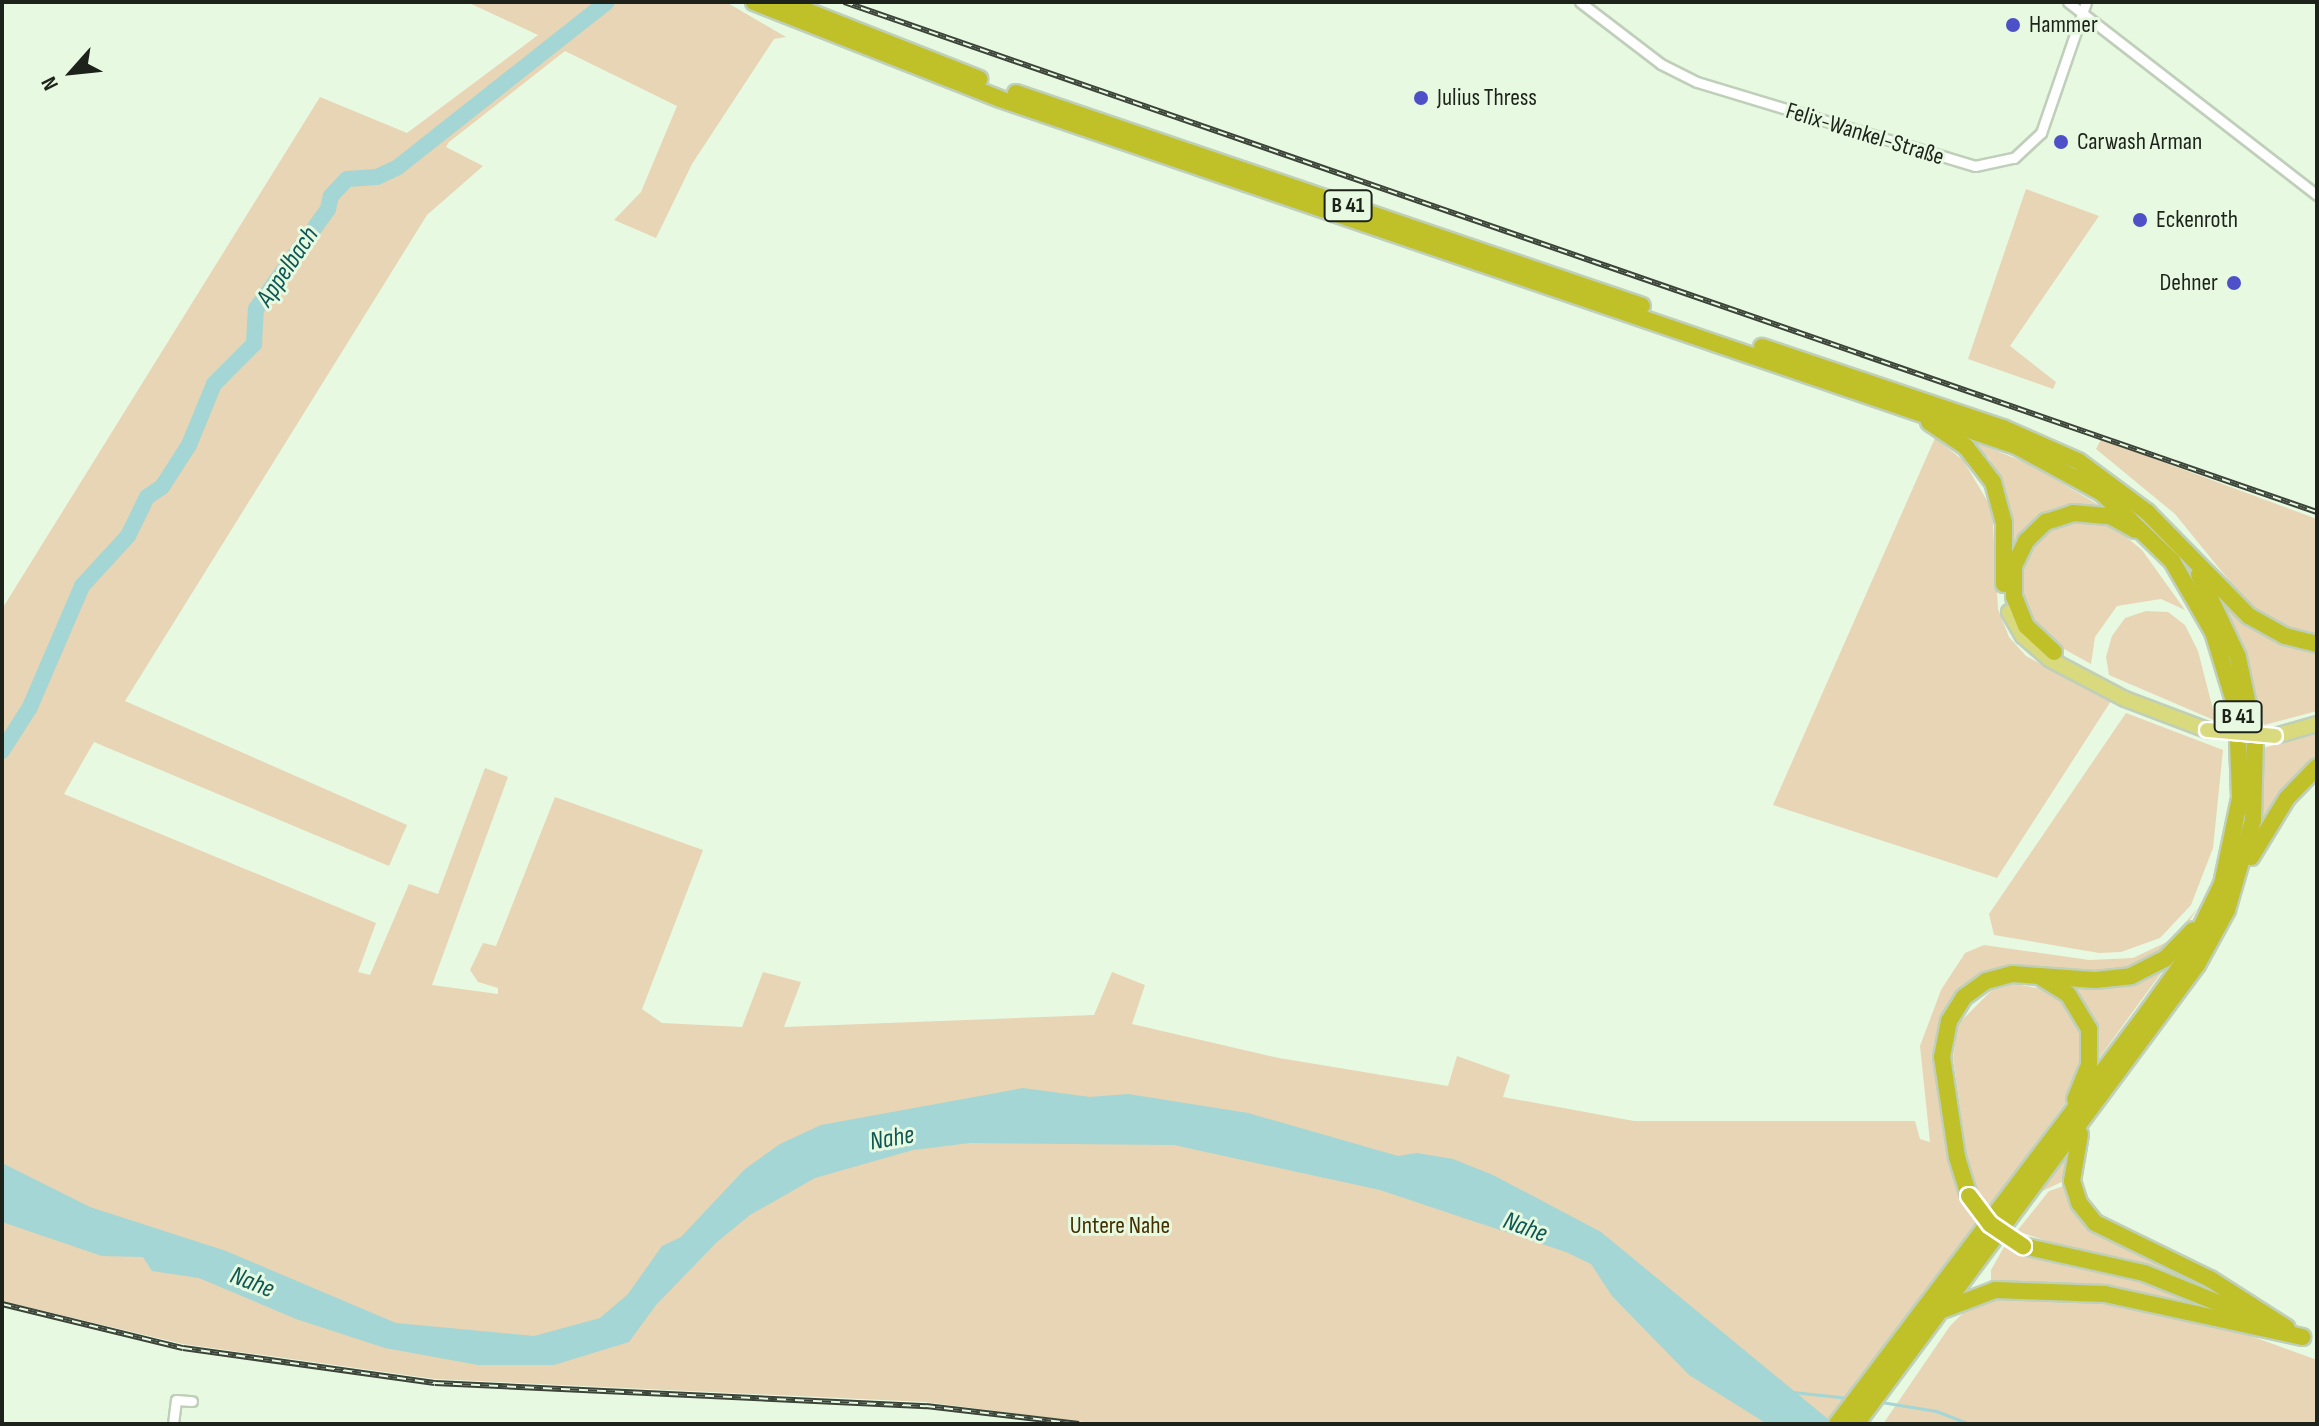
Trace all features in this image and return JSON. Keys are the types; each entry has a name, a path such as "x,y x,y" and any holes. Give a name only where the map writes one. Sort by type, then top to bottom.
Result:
{"highway":[{"name":"B 41","path":"754,2 1000,99 2052,462 2102,493 2159,545 2213,632 2237,711 2242,766 2238,820 2214,904 2185,960 1907,1342 1856,1424"},
{"name":"B 41","path":"784,2 1003,88 2032,439 2112,483 2249,616 2285,636 2317,644"},
{"name":"B 41","path":"1911,411 1966,447 1993,482 2003,512 2009,612"},
{"name":"B 41","path":"2054,652 2026,626 2014,597 2014,566 2031,534 2054,518 2092,513 2122,522 2159,545"},
{"name":"B 41","path":"1837,1424 1907,1342 1937,1314 2086,1118 2197,965 2239,879 2256,779 2249,697 2222,617 2177,545"},
{"path":"2239,879 2274,816 2317,767"},
{"path":"2214,904 2175,951 2142,972 2107,980 2021,974 1994,978 1970,991 1946,1030 1943,1066 1957,1157 1969,1196 1990,1224 2023,1246 2144,1273 2310,1340"},
{"path":"2021,974 2041,978 2068,994 2089,1029 2089,1065 2064,1126"},
{"name":"B 41","path":"2086,1118 2071,1172 2076,1196 2089,1217 2210,1279 2310,1340"},
{"name":"B 41","path":"1937,1314 1989,1291 2105,1294 2310,1340"}],"main road":[{"name":"B 41","path":"2009,612 2023,636 2049,659 2180,721 2207,730 2275,736 2317,724"},
{"name":"B 41","path":"2054,652 2180,721"}],"street":[{"name":"Felix-Wankel-Straße","path":"1580,2 1661,64 1697,82 1975,166 2014,158 2041,133 2086,2"},
{"path":"2068,2 2317,195"},
{"path":"173,1424 176,1400 192,1401"}],"green space":[{"name":"Untere Nahe","path":"467,2 726,2 786,37 774,39 692,164 656,238 614,220 641,192 677,106 565,51 449,142 446,147 483,166 427,215 125,701 407,825 389,866 94,742 64,794 376,923 358,972 370,975 409,884 438,894 485,768 508,777 432,985 498,994 498,988 478,982 470,970 483,943 496,946 555,797 703,850 642,1009 662,1023 742,1027 763,972 801,982 784,1027 1094,1015 1112,972 1145,985 1132,1024 1279,1058 1448,1086 1457,1056 1510,1075 1503,1097 1634,1121 1915,1121 1920,1139 1930,1142 1920,1046 1941,990 1965,953 1984,945 2089,960 2133,958 2169,941 2198,908 2171,948 2123,973 2008,968 1965,986 1947,1007 1938,1030 1937,1062 1948,1146 1966,1150 1953,1058 1958,1024 1992,990 2016,984 2042,989 2064,1003 2078,1020 2085,1042 2084,1066 2069,1098 2021,1163 2026,1165 1831,1424 1099,1424 925,1402 435,1379 183,1344 2,1301 2,609 320,97 407,133 538,35"},
{"path":"2026,189 2099,216 2010,346 2056,382 2053,389 1968,359"},
{"path":"1935,438 1963,460 1992,509 1998,609 2009,637 2026,656 2111,701 1997,878 1773,805"},
{"path":"2101,439 2317,519 2317,637 2276,623 2244,599 2175,514 2096,449"},
{"path":"1969,440 2027,463 2099,505 2055,508 2031,522 2012,545 2003,486 1989,458"},
{"path":"2081,521 2112,525 2142,550 2185,610 2161,599 2117,606 2095,637 2091,664 2055,644 2033,620 2021,591 2022,567 2034,543 2050,529"},
{"path":"2221,598 2270,638 2317,654 2317,711 2264,725 2243,643"},
{"path":"2146,611 2168,612 2185,625 2198,651 2216,721 2109,675 2106,657 2112,636 2125,618"},
{"path":"2126,713 2223,750 2213,848 2191,905 2160,938 2121,952 2099,953 1994,935 1989,914"},
{"path":"2317,734 2317,761 2258,834 2263,748"},
{"path":"2167,965 2094,1065 2096,1048 2058,981"},
{"path":"2071,1148 2066,1180 2040,1192"},
{"path":"2067,1185 2071,1197 2170,1265 2250,1310 2017,1231 2049,1191"},
{"path":"2004,1247 2031,1258 2141,1280 2232,1317 1991,1285 1991,1270"},
{"path":"1992,1298 2095,1302 2147,1310 2251,1336 2317,1360 2317,1424 1883,1424 1950,1326 1965,1311"}],"water":[{"name":"Nahe","path":"1023,1088 1090,1097 1128,1094 1248,1113 1398,1156 1417,1153 1453,1159 1493,1175 1601,1232 1834,1424 1767,1424 1689,1375 1612,1296 1591,1264 1566,1252 1380,1190 1174,1145 970,1143 913,1150 815,1178 750,1215 717,1242 656,1305 629,1342 554,1365 478,1365 385,1348 296,1319 199,1278 152,1271 143,1257 102,1256 2,1222 2,1163 90,1207 226,1251 396,1323 534,1336 600,1318 628,1294 662,1246 681,1237 745,1169 780,1144 821,1125"}],"waterway":[{"name":"Appelbach","path":"2,751 30,707 82,586 128,536 147,497 162,487 189,445 214,384 254,344 256,309 328,209 331,196 347,179 377,177 398,167 607,2"},
{"path":"1793,1392 1849,1398"},
{"path":"1881,1402 1936,1411 1970,1424"}],"railway":[{"path":"844,2 2317,512"},
{"path":"2,1304 183,1348 435,1383 926,1406 1079,1424"}],"place":[{"name":"Hammer","path":"2013,25"},
{"name":"Julius Thress","path":"1421,98"},
{"name":"Carwash Arman","path":"2061,142"},
{"name":"Eckenroth","path":"2140,220"},
{"name":"Dehner","path":"2234,283"}]}
